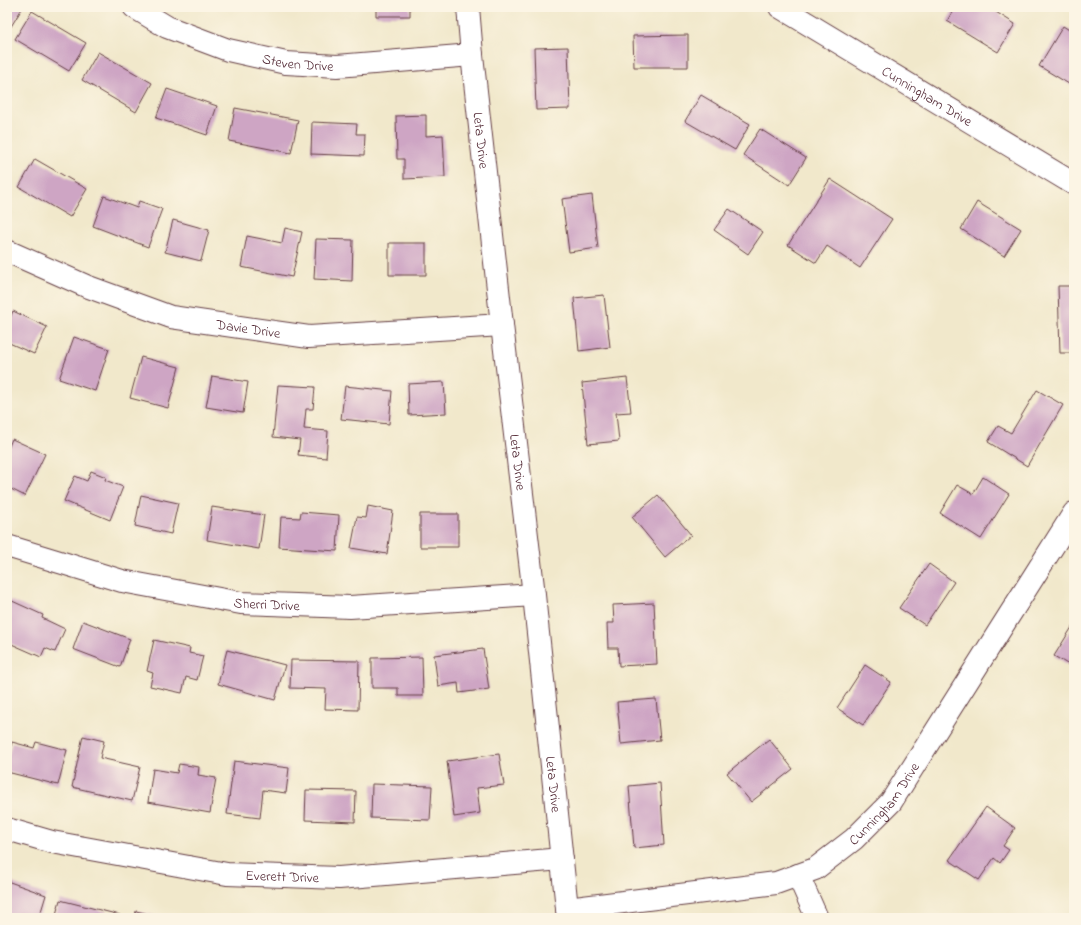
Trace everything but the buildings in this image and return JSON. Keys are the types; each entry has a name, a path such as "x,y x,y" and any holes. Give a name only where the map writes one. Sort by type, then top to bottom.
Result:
{"street":[{"name":"Steven Drive","path":"134,7 167,27 228,50 286,63 337,66 472,55"},
{"name":"Cunningham Drive","path":"780,7 1074,184"},
{"name":"Leta Drive","path":"472,8 472,55 534,594 568,913"},
{"name":"Davie Drive","path":"7,251 86,286 171,317 309,337 502,325"},
{"name":"Cunningham Drive","path":"568,913 776,883 815,869 854,839 891,802 1074,513"},
{"name":"Sherri Drive","path":"7,546 122,581 241,603 350,607 534,594"},
{"name":"Everett Drive","path":"7,829 52,842 227,874 339,878 562,859"},
{"path":"798,875 817,918"}]}
